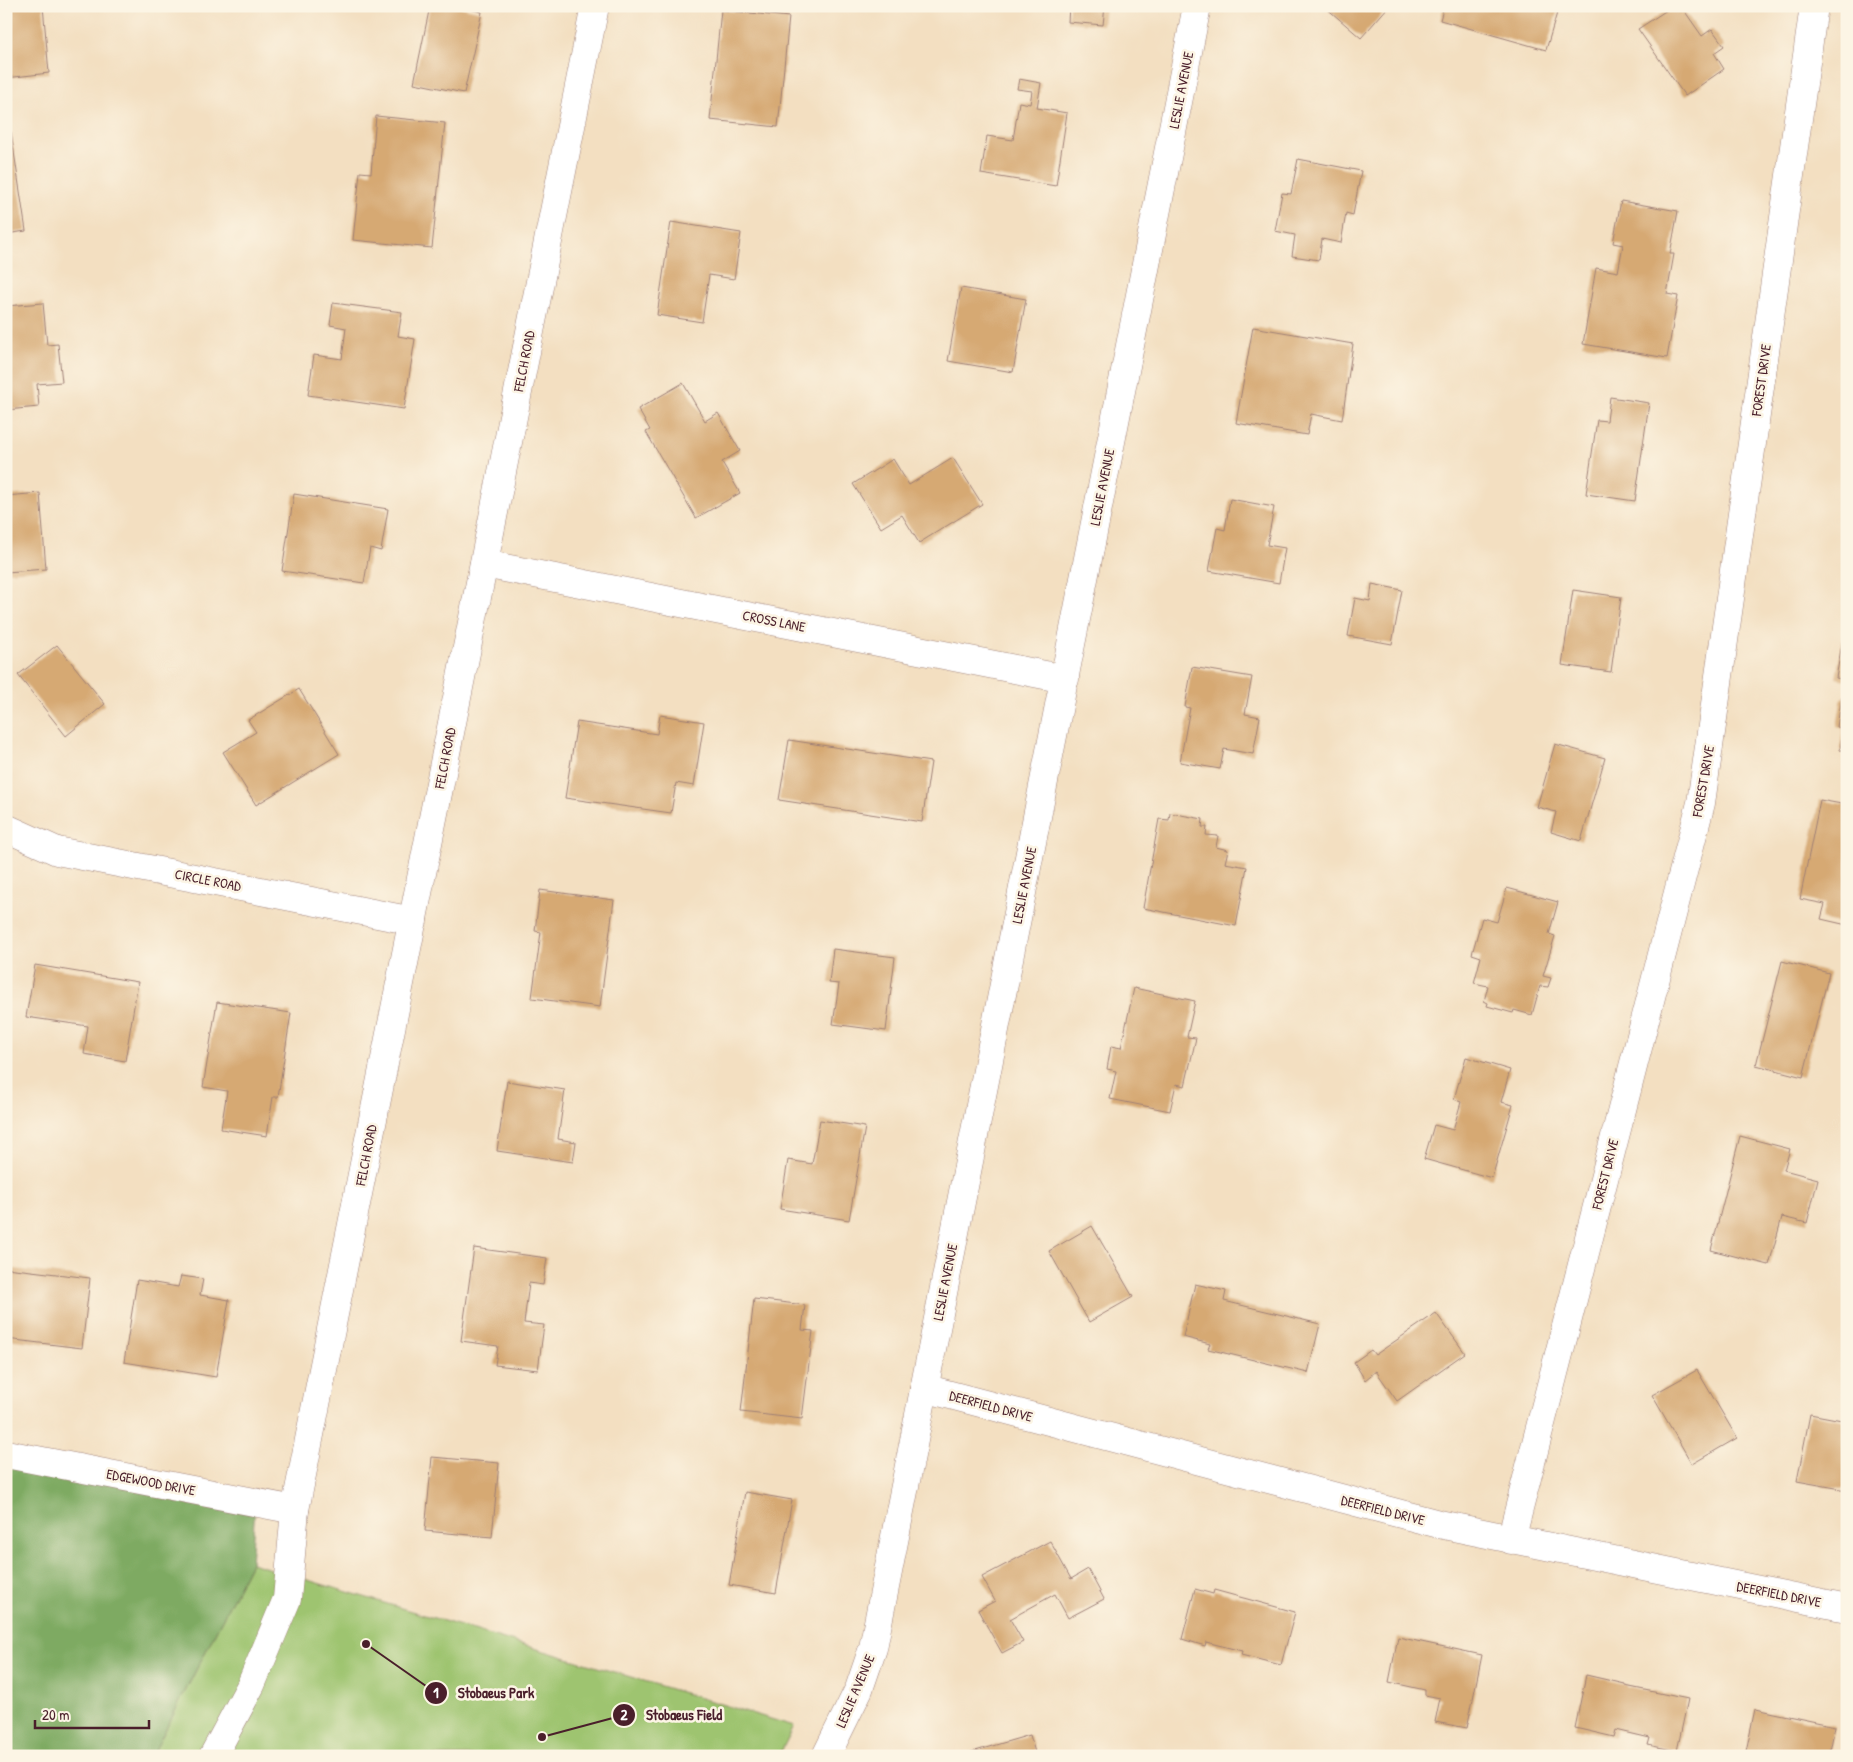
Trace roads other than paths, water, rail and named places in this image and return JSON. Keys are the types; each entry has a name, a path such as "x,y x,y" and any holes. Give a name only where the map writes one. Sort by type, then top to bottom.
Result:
{"street":[{"name":"FELCH ROAD","path":"213,1756 251,1685 287,1599 296,1510 595,6"},
{"name":"LESLIE AVENUE","path":"826,1756 859,1689 873,1648 1197,6"},
{"name":"FOREST DRIVE","path":"1510,1540 1701,803 1814,6"},
{"name":"CROSS LANE","path":"484,564 1065,679"},
{"name":"CIRCLE ROAD","path":"6,828 57,851 413,920"},
{"name":"DEERFIELD DRIVE","path":"924,1388 1329,1497 1510,1540 1847,1608"},
{"name":"EDGEWOOD DRIVE","path":"6,1454 296,1510"}],"place":[{"name":"Stobaeus Park","path":"366,1644"},
{"name":"Stobaeus Field","path":"542,1737"}]}
